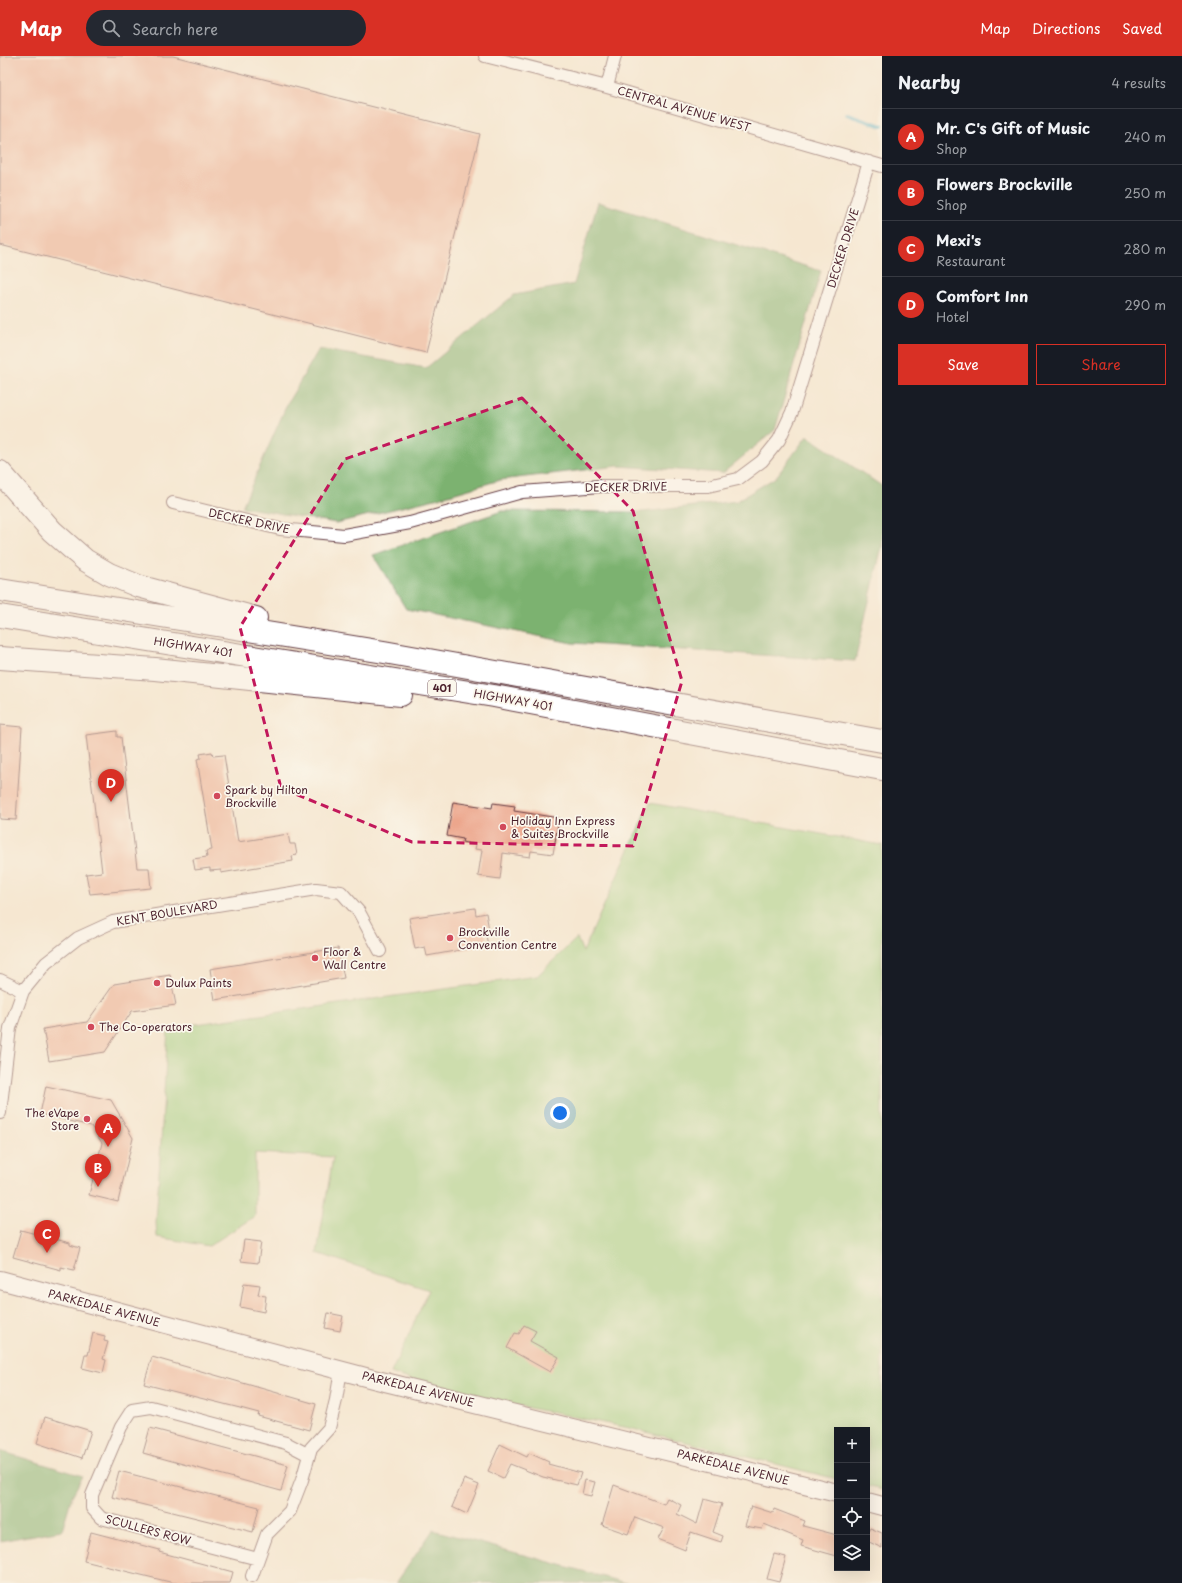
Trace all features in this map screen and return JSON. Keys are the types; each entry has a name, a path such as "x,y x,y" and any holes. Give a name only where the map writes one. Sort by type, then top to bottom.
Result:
{"highway":[{"path":"0,472 52,531 85,560 109,574 138,586 237,614 357,639 384,652"},
{"name":"401","path":"0,590 384,652 882,741"},
{"name":"HIGHWAY 401","path":"0,616 494,696 882,769"},
{"path":"0,658 155,669 444,699 494,696"}],"street":[{"name":"CENTRAL AVENUE WEST","path":"485,56 607,87 882,166"},
{"path":"607,87 615,56"},
{"name":"DECKER DRIVE","path":"173,503 280,529 344,535 410,523 522,492 601,486 708,486 738,479 762,461 780,440 792,412 869,162"},
{"name":"KENT BOULEVARD","path":"0,1113 10,1028 23,991 46,963 78,938 113,922 316,889 341,892 359,912 380,951"},
{"path":"0,980 23,991"},
{"name":"PARKEDALE AVENUE","path":"0,1280 340,1370 834,1492"},
{"path":"252,1576 267,1534 290,1511 311,1448 329,1428 336,1400 340,1370"},
{"name":"SCULLERS ROW","path":"258,1559 101,1518 92,1508 92,1495 121,1427 132,1410 152,1407 286,1443 309,1455"},
{"path":"870,1503 882,1506"}],"highlighted area":[{"path":"522,398 633,511 682,681 633,846 412,842 281,788 240,627 345,459"}],"green space":[{"path":"598,202 821,271 775,430 723,473 618,466 500,480 435,499 336,523 242,507 288,402 319,349 426,368 514,295 574,284"},
{"path":"807,436 882,486 882,546 855,661 572,643 406,609 373,555 502,511 643,512 737,501 776,477"},
{"path":"650,803 882,845 882,1490 870,1487 870,1427 834,1427 834,1478 629,1428 449,1392 391,1373 429,1290 317,1253 333,1157 255,1153 255,1216 209,1246 157,1237 156,1222 168,1028 537,976 577,938 583,952"},
{"path":"0,1451 83,1476 72,1496 62,1530 0,1541"},
{"path":"433,1530 626,1583 396,1583"}],"building":[{"path":"0,56 173,56 480,134 426,353 0,245"},
{"path":"0,725 22,727 16,820 0,819"},
{"path":"117,731 117,737 121,737 137,868 149,868 151,888 90,894 86,874 102,872 86,735"},
{"name":"Spark by Hilton Brockville","path":"212,752 213,756 224,755 238,842 288,834 290,844 295,844 297,855 292,856 293,861 221,873 221,870 210,871 210,868 195,870 193,859 207,857 206,851 212,850 197,759 201,758 200,754"},
{"name":"Holiday Inn Express & Suites Brockville","path":"453,802 492,808 493,803 515,806 514,811 559,818 553,854 531,851 530,857 503,853 500,879 478,876 482,850 475,849 476,845 462,842 463,839 447,836"},
{"name":"Brockville Convention Centre","path":"475,908 476,915 486,913 489,930 485,931 488,945 427,956 425,947 415,949 409,918"},
{"path":"338,948 344,978 215,1000 210,969"},
{"path":"170,975 176,1005 132,1011 105,1052 49,1061 43,1029 87,1022 114,984"},
{"path":"46,1086 111,1100 133,1138 118,1202 89,1195 102,1143 91,1126 40,1114"},
{"path":"21,1230 70,1243 70,1245 80,1248 74,1270 61,1267 61,1270 13,1257"},
{"path":"244,1240 261,1242 258,1263 241,1261"},
{"path":"244,1283 260,1285 258,1295 266,1296 264,1312 240,1307"},
{"path":"328,1313 343,1316 340,1331 325,1328"},
{"path":"524,1325 536,1331 530,1341 559,1357 550,1372 507,1348 515,1333 519,1334"},
{"path":"93,1333 105,1336 104,1341 108,1342 103,1359 106,1360 103,1373 82,1368 85,1355 88,1355"},
{"path":"152,1357 316,1404 309,1430 258,1416 259,1413 144,1384"},
{"path":"45,1417 91,1431 82,1458 37,1443"},
{"path":"150,1428 288,1465 281,1491 143,1453"},
{"path":"500,1444 527,1457 529,1453 549,1462 548,1464 581,1473 577,1485 543,1477 510,1464 503,1478 488,1471"},
{"path":"119,1471 259,1507 253,1532 112,1497"},
{"path":"464,1479 479,1485 467,1514 452,1507"},
{"path":"585,1480 595,1482 591,1496 582,1494"},
{"path":"614,1485 664,1504 667,1498 681,1505 677,1514 697,1524 704,1499 722,1504 713,1532 723,1536 721,1542 691,1532 685,1550 658,1539 664,1528 635,1517 628,1534 602,1525"},
{"path":"751,1506 773,1513 774,1509 805,1521 803,1526 834,1534 834,1555 801,1546 803,1540 764,1524 762,1529 745,1526"},
{"path":"870,1528 882,1533 882,1548 870,1542"},
{"path":"91,1532 160,1550 159,1552 233,1572 230,1583 174,1583 84,1561"},
{"path":"774,1554 786,1557 779,1582 767,1579"}],"waterway":[{"path":"847,114 882,126"}],"place":[{"name":"Spark by Hilton Brockville","path":"217,796"},
{"name":"Comfort Inn","path":"111,802"},
{"name":"Holiday Inn Express & Suites Brockville","path":"503,827"},
{"name":"Brockville Convention Centre","path":"450,938"},
{"name":"Floor & Wall Centre","path":"315,958"},
{"name":"Dulux Paints","path":"157,983"},
{"name":"The Co-operators","path":"91,1027"},
{"name":"The eVape Store","path":"87,1119"},
{"name":"Mr. C's Gift of Music","path":"108,1147"},
{"name":"Flowers Brockville","path":"98,1187"},
{"name":"Mexi's","path":"47,1253"}]}
